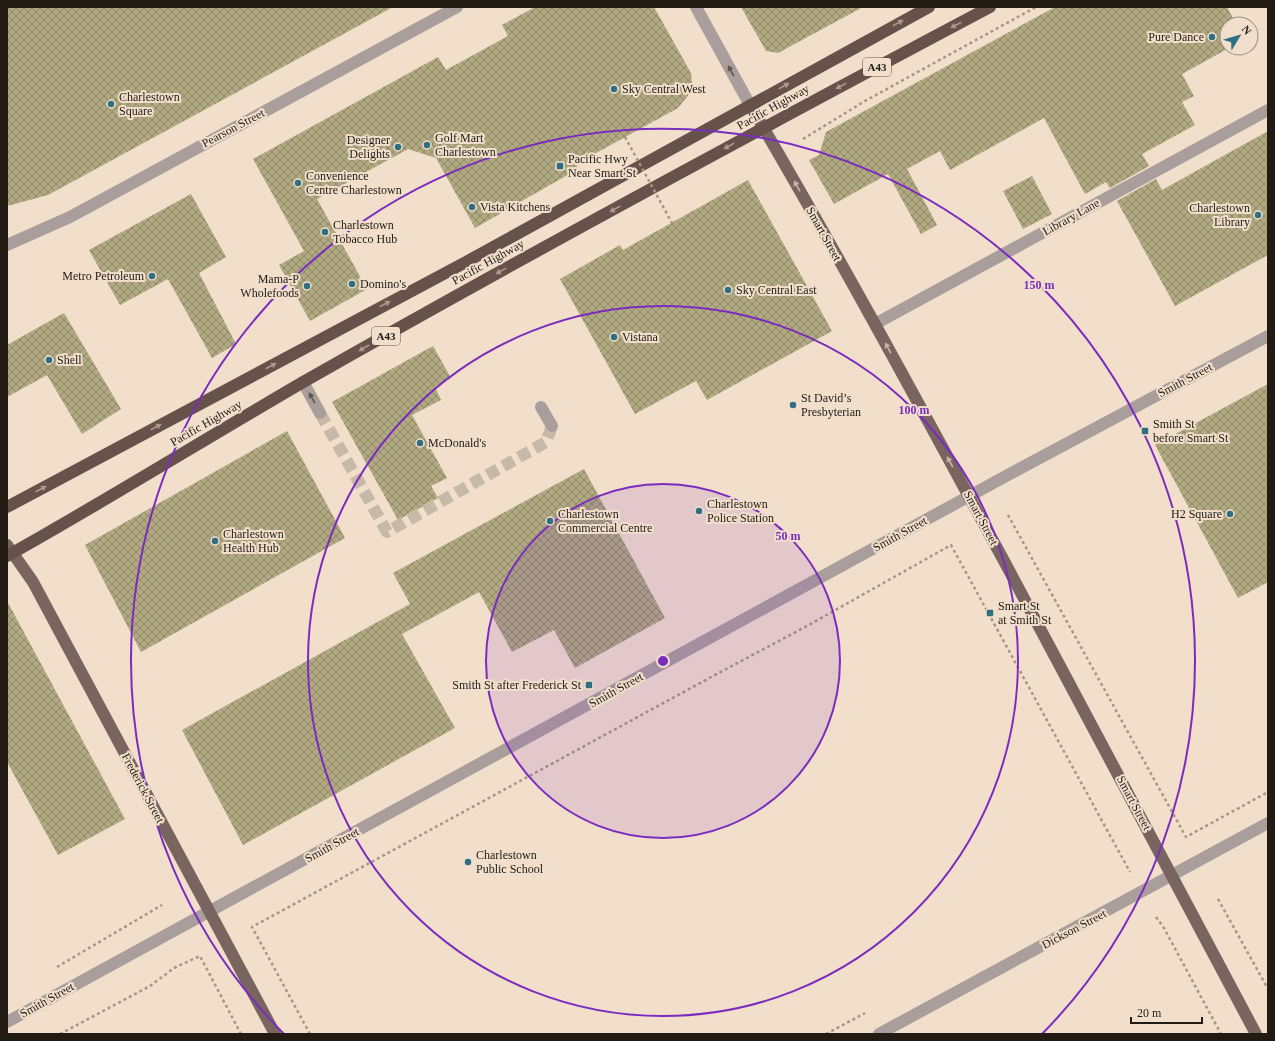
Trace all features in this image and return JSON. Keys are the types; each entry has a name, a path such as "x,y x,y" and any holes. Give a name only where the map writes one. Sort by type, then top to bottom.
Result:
{"highway":[{"name":"Pacific Highway","path":"7,507 466,262 929,7"},
{"name":"Pacific Highway","path":"9,551 440,305 764,128 990,7"}],"main road":[{"name":"Smart Street","path":"750,105 969,496 1173,875 1256,1034"},
{"name":"Frederick Street","path":"9,551 33,582 275,1034"}],"street":[{"name":"Pearson Street","path":"7,245 77,213 457,7"},
{"name":"Smart Street","path":"696,7 750,105"},
{"name":"Library Lane","path":"874,324 1268,110"},
{"name":"Smith Street","path":"7,1022 969,496 1268,336"},
{"path":"303,382 320,413"},
{"path":"541,407 552,426"},
{"name":"Dickson Street","path":"880,1034 1268,823"}],"path":[{"path":"803,139 864,101 1036,7"},
{"path":"624,137 672,223"},
{"path":"1008,515 1186,837 1268,792"},
{"path":"310,1034 252,927 712,676 808,626 951,546 1130,872"},
{"path":"1218,899 1268,989"},
{"path":"57,966 162,905"},
{"path":"1156,917 1164,928 1221,1034"},
{"path":"60,1034 150,986 174,968 200,956 242,1034"},
{"path":"826,1034 865,1013"}],"building":[{"name":"Charlestown Square","path":"7,7 393,7 48,195 7,206"},
{"path":"535,7 654,7 691,73 692,84 690,93 678,108 576,164 578,169 475,228 436,158 408,149 317,199 367,289 310,321 279,265 304,251 253,159 438,57 446,70 508,36 502,25"},
{"path":"741,7 863,7 778,53 766,51"},
{"path":"1055,7 1227,7 1232,16 1219,16 1219,54 1182,74 1194,96 1182,102 1195,125 1142,154 1149,166 1110,188 1106,182 1085,194 1044,118 950,170 940,151 907,169 937,225 921,234 888,174 834,204 809,160 819,155 826,132"},
{"name":"Charlestown Library","path":"1268,131 1268,255 1175,306 1117,201 1156,179 1162,190"},
{"path":"1032,176 1052,214 1023,229 1003,191"},
{"name":"Sky Central East","path":"748,180 832,331 707,400 696,381 635,414 560,279 620,245 623,250"},
{"name":"Metro Petroleum","path":"191,194 226,257 199,273 236,344 212,358 168,279 120,305 89,250"},
{"name":"Shell","path":"64,313 121,409 82,434 47,375 7,397 7,345"},
{"path":"433,346 451,378 435,387 441,400 412,415 447,478 431,486 438,498 398,520 332,402"},
{"name":"H2 Square","path":"1268,384 1268,582 1238,598 1155,445"},
{"name":"Charlestown Health Hub","path":"287,431 345,538 141,652 85,545"},
{"path":"584,469 665,618 575,668 554,630 512,652 479,592 402,634 455,728 243,845 182,730 410,604 393,573"},
{"path":"7,601 125,819 58,855 7,762"}],"tunnel":[{"path":"320,413 387,532 546,442 552,426"}],"place":[{"name":"Pure Dance","path":"1212,37"},
{"name":"Sky Central West","path":"614,89"},
{"name":"Charlestown Square","path":"111,104"},
{"name":"Golf Mart Charlestown","path":"427,145"},
{"name":"Designer Delights","path":"398,147"},
{"name":"Pacific Hwy Near Smart St","path":"560,166"},
{"name":"Convenience Centre Charlestown","path":"298,183"},
{"name":"Vista Kitchens","path":"472,207"},
{"name":"Charlestown Library","path":"1258,215"},
{"name":"Charlestown Tobacco Hub","path":"325,232"},
{"name":"Metro Petroleum","path":"152,276"},
{"name":"Domino's","path":"352,284"},
{"name":"Mama-P Wholefoods","path":"307,286"},
{"name":"Sky Central East","path":"728,290"},
{"name":"Vistana","path":"614,337"},
{"name":"Shell","path":"49,360"},
{"name":"St David’s Presbyterian","path":"793,405"},
{"name":"Smith St before Smart St","path":"1145,431"},
{"name":"McDonald's","path":"420,443"},
{"name":"Charlestown Police Station","path":"699,511"},
{"name":"H2 Square","path":"1230,514"},
{"name":"Charlestown Commercial Centre","path":"550,521"},
{"name":"Charlestown Health Hub","path":"215,541"},
{"name":"Smart St at Smith St","path":"990,613"},
{"name":"Smith St after Frederick St","path":"589,685"},
{"name":"Charlestown Public School","path":"468,862"}]}
